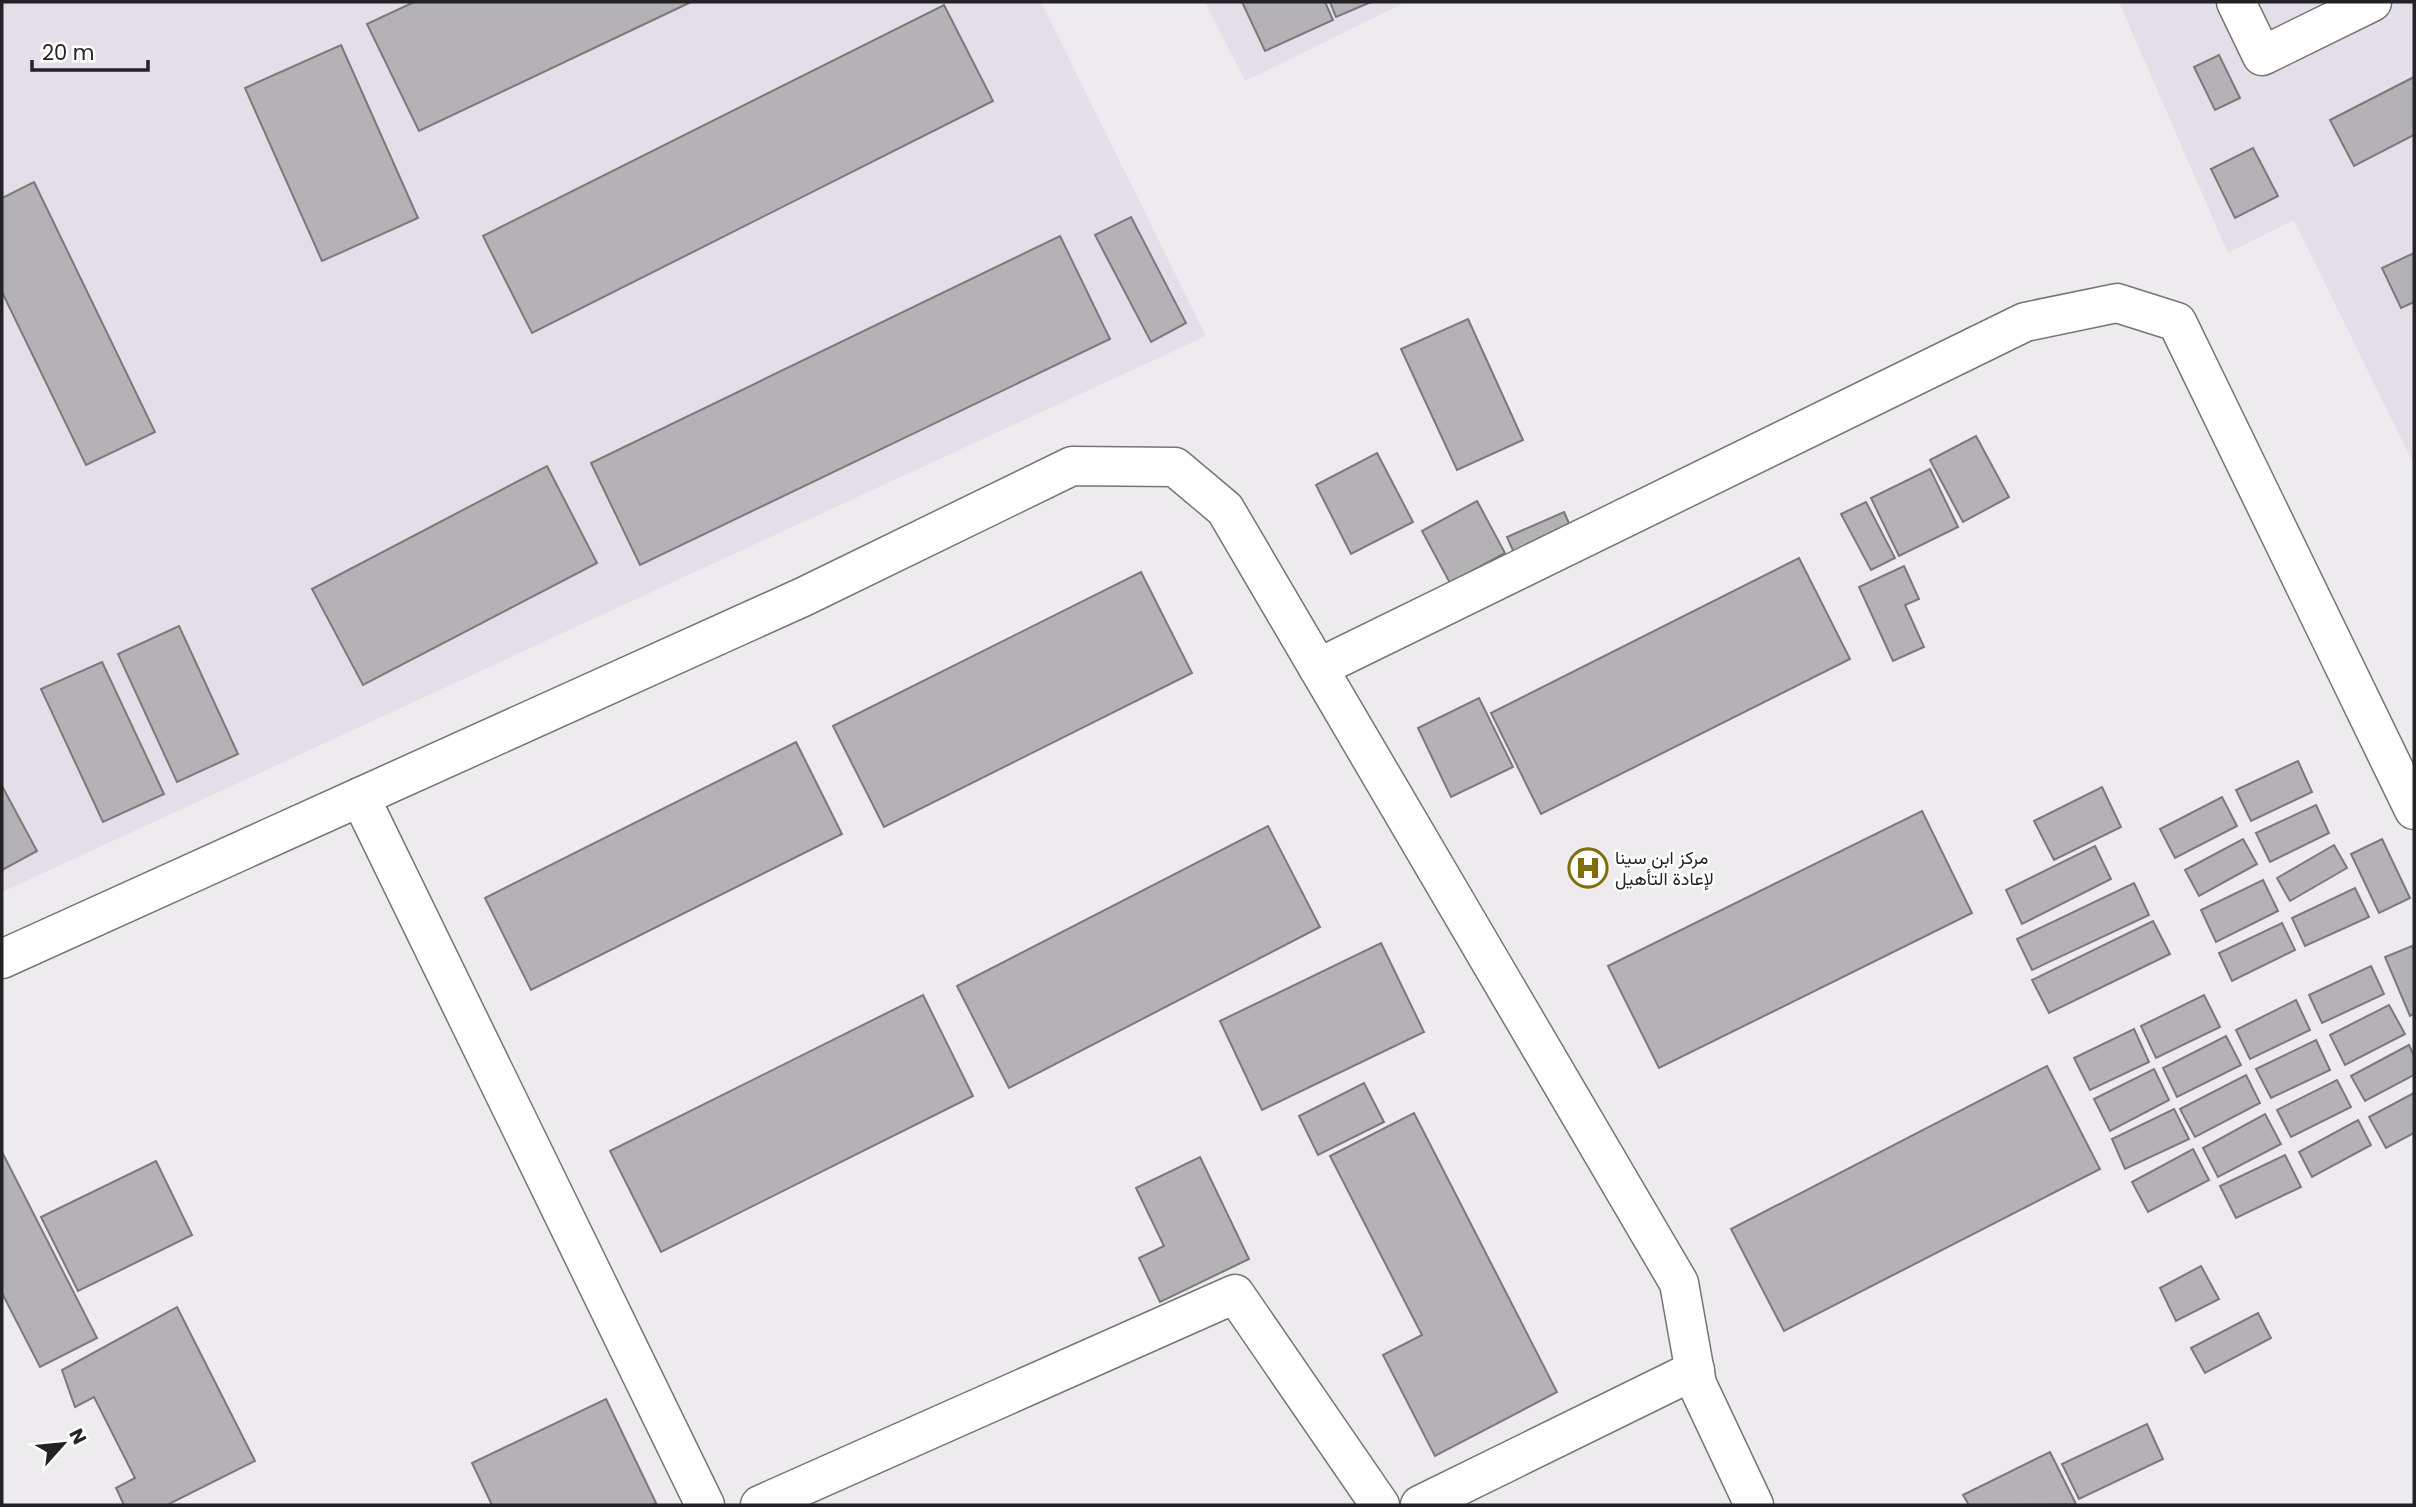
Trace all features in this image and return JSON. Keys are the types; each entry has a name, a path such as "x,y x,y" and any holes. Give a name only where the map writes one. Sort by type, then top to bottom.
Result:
{"street":[{"path":"2236,2 2263,56 2372,2"},
{"path":"1318,668 2025,322 2117,303 2177,322 2414,810"},
{"path":"2,959 803,597 1072,466 1175,467 1225,509 1679,1283 1697,1384 1754,1505"},
{"path":"360,797 705,1505"},
{"path":"760,1505 1235,1294 1380,1505"},
{"path":"1420,1505 1695,1370"}],"shaded area":[{"path":"2,2 1041,2 1206,336 2,892"},
{"path":"1205,2 1406,2 1245,81"},
{"path":"2119,2 2414,2 2414,465 2294,220 2228,253"}],"building":[{"path":"414,2 691,2 419,131 367,24"},
{"path":"1242,2 1325,2 1333,20 1265,51"},
{"path":"1330,2 1371,2 1336,17"},
{"path":"944,5 993,101 532,333 483,236"},
{"path":"341,45 418,218 322,261 245,88"},
{"path":"2219,55 2240,98 2215,110 2194,67"},
{"path":"2414,77 2414,135 2354,166 2330,120"},
{"path":"2253,148 2278,196 2235,218 2211,169"},
{"path":"34,182 155,432 86,465 2,292 2,198"},
{"path":"1131,217 1186,323 1151,342 1095,235"},
{"path":"1060,236 1110,339 640,565 591,463"},
{"path":"2414,253 2414,302 2401,308 2382,268"},
{"path":"1468,319 1523,440 1457,470 1401,349"},
{"path":"1976,436 2009,497 1963,522 1930,460"},
{"path":"1377,453 1413,522 1351,554 1316,485"},
{"path":"547,466 597,563 363,685 312,589"},
{"path":"1930,469 1958,527 1899,556 1871,498"},
{"path":"1477,501 1505,553 1450,583 1422,531"},
{"path":"1866,502 1895,558 1871,570 1841,514"},
{"path":"1564,512 1576,539 1519,564 1507,537"},
{"path":"1799,558 1850,659 1541,814 1491,713"},
{"path":"1904,566 1919,599 1905,605 1924,647 1893,661 1859,587"},
{"path":"1141,572 1192,673 884,827 833,726"},
{"path":"179,626 238,754 177,782 118,654"},
{"path":"102,662 164,794 103,822 41,689"},
{"path":"1479,698 1513,767 1451,797 1418,728"},
{"path":"796,742 842,834 531,990 485,898"},
{"path":"2298,761 2312,792 2251,821 2236,790"},
{"path":"2,786 37,851 2,870"},
{"path":"2102,787 2121,827 2054,860 2034,821"},
{"path":"2222,797 2237,826 2175,858 2160,829"},
{"path":"2316,805 2329,833 2270,862 2256,833"},
{"path":"1922,811 1972,913 1659,1068 1608,966"},
{"path":"1268,826 1320,927 1009,1088 957,986"},
{"path":"2243,839 2257,864 2199,896 2185,870"},
{"path":"2382,839 2410,898 2379,913 2351,854"},
{"path":"2334,845 2347,868 2290,901 2277,878"},
{"path":"2095,846 2111,879 2022,924 2006,890"},
{"path":"2263,880 2278,911 2216,942 2201,910"},
{"path":"2134,883 2149,915 2032,970 2017,939"},
{"path":"2355,888 2369,917 2305,946 2292,918"},
{"path":"2153,921 2170,954 2049,1013 2032,980"},
{"path":"2282,923 2295,950 2232,981 2219,953"},
{"path":"1381,943 1424,1032 1262,1110 1220,1021"},
{"path":"2412,946 2414,1014 2410,1016 2385,957"},
{"path":"2371,966 2384,994 2322,1023 2309,995"},
{"path":"923,995 973,1096 661,1252 610,1151"},
{"path":"2204,995 2220,1027 2156,1058 2141,1026"},
{"path":"2296,1000 2310,1030 2250,1059 2236,1030"},
{"path":"2389,1005 2405,1034 2345,1065 2330,1035"},
{"path":"2134,1029 2149,1062 2090,1090 2074,1058"},
{"path":"2226,1036 2241,1065 2177,1097 2163,1068"},
{"path":"2316,1040 2330,1070 2271,1098 2256,1069"},
{"path":"2409,1045 2414,1056 2414,1075 2365,1101 2351,1076"},
{"path":"2047,1066 2100,1169 1784,1331 1731,1229"},
{"path":"2154,1069 2169,1100 2110,1131 2094,1099"},
{"path":"2246,1075 2260,1103 2195,1137 2180,1109"},
{"path":"2337,1080 2351,1107 2291,1137 2277,1110"},
{"path":"1364,1083 1384,1122 1318,1155 1299,1116"},
{"path":"2414,1093 2414,1133 2386,1148 2369,1117"},
{"path":"2174,1109 2189,1139 2125,1169 2112,1139"},
{"path":"1414,1113 1557,1392 1435,1456 1383,1355 1422,1335 1330,1156"},
{"path":"2265,1114 2281,1144 2218,1177 2203,1148"},
{"path":"2358,1120 2371,1145 2312,1177 2299,1152"},
{"path":"2193,1149 2209,1180 2148,1212 2132,1182"},
{"path":"2,1152 97,1338 40,1367 2,1293"},
{"path":"2285,1155 2301,1187 2236,1218 2220,1186"},
{"path":"1200,1157 1249,1259 1160,1302 1139,1258 1164,1246 1136,1188"},
{"path":"156,1161 192,1235 78,1291 41,1217"},
{"path":"2201,1266 2219,1299 2176,1321 2160,1288"},
{"path":"177,1307 255,1461 167,1505 124,1505 116,1488 135,1478 94,1397 75,1407 62,1370"},
{"path":"2258,1313 2271,1338 2205,1373 2191,1348"},
{"path":"606,1399 656,1503 492,1505 472,1463"},
{"path":"2147,1424 2163,1459 2079,1499 2062,1464"},
{"path":"2050,1452 2076,1504 1969,1505 1963,1495"}],"place":[{"name":"مركز ابن سينا لإعادة التأهيل","path":"1588,868"}]}
